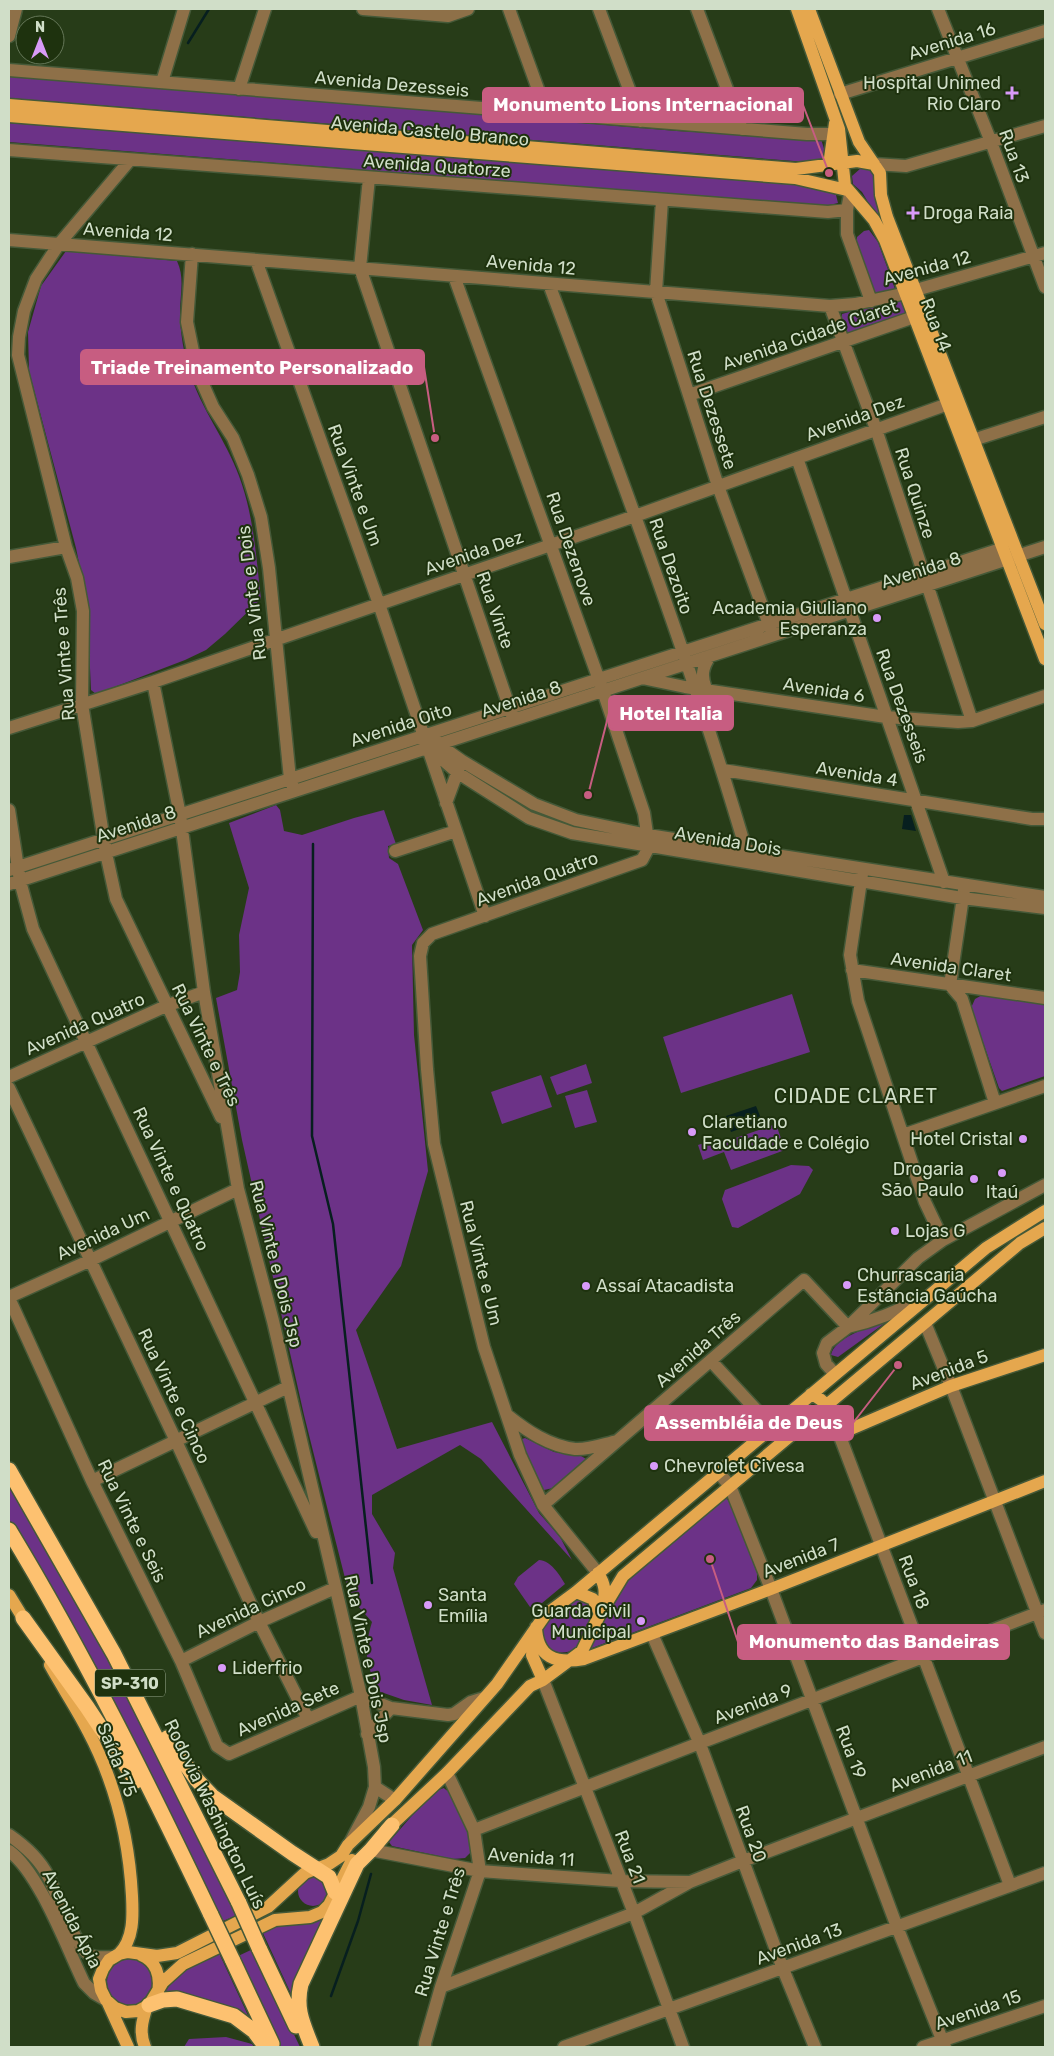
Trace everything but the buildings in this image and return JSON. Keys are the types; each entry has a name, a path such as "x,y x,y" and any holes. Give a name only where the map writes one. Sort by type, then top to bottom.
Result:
{"highway":[{"name":"Rodovia Washington Luís","path":"9,1470 114,1654 239,1903 306,2047"},
{"name":"SP-310","path":"9,1530 76,1648 174,1838 273,2047"},
{"path":"23,1618 87,1707 174,1838"},
{"path":"114,1654 181,1760 196,1779 212,1796 234,1813 329,1877 335,1892"},
{"path":"312,2047 298,2005 301,1984 357,1864 372,1850 392,1825"},
{"path":"151,2002 177,1999 234,2016 254,2031 266,2047"}],"main road":[{"path":"797,9 839,129 835,164"},
{"name":"Rua 14","path":"809,9 859,142 880,173 881,195 910,291 914,317 1010,554 1045,624"},
{"name":"Avenida Castelo Branco","path":"9,105 796,173 849,192"},
{"name":"Avenida Castelo Branco","path":"9,116 796,173 857,161 874,164"},
{"path":"836,118 832,134 835,164 844,186 849,192"},
{"name":"Rua 14","path":"849,192 874,220 885,240 910,291 973,440 1045,659"},
{"path":"128,2047 101,1990 100,1979 103,1968 117,1955 136,1953 157,1956 177,1953 268,1907 282,1896 305,1872 341,1856 348,1845 395,1800 501,1679 545,1615 576,1592 986,1248 1045,1211"},
{"path":"107,2001 115,2008 126,2012 138,2011 151,2002 163,1982 182,1964 275,1920 310,1917 322,1912 329,1904 351,1861 447,1773 530,1686 543,1680 582,1650 600,1614 623,1576 1020,1243 1045,1228"},
{"name":"Avenida 5","path":"839,1434 951,1386 1045,1355"},
{"path":"811,1394 821,1398 828,1404"},
{"name":"Rua 18","path":"828,1404 839,1434"},
{"path":"746,1448 747,1460 756,1464"},
{"name":"Avenida 7","path":"567,1662 584,1660 771,1589 1045,1481"},
{"path":"697,1490 707,1495 710,1503"},
{"path":"598,1573 604,1581 606,1594 600,1614"},
{"path":"576,1592 593,1599 598,1606 600,1614"},
{"name":"Saída 175","path":"9,1595 88,1730 114,1791 130,1868 133,1916 126,1947 117,1955"},
{"path":"536,1627 537,1642 545,1652 554,1660 567,1662"},
{"path":"536,1627 532,1655 543,1680"},
{"path":"136,1953 146,1957 156,1968 160,1984 142,2025 142,2038 145,2047"}],"street":[{"path":"9,36 16,9"},
{"path":"162,82 184,9"},
{"path":"239,89 265,9"},
{"path":"363,9 431,12 448,16 468,9"},
{"path":"509,9 547,114"},
{"path":"599,9 641,121"},
{"path":"697,9 742,129"},
{"name":"Rua 13","path":"938,9 956,58 1040,255 1045,287"},
{"name":"Avenida 16","path":"840,94 1045,31"},
{"name":"Avenida Dezesseis","path":"9,70 547,114 808,134 832,134"},
{"path":"874,164 906,166 1045,126"},
{"name":"Avenida Quatorze","path":"9,150 828,212 846,210"},
{"name":"Rua Vinte e Três","path":"130,160 59,244 36,279 24,311 14,356 66,547 77,578 83,610 82,704 106,853 116,900 228,1131"},
{"name":"Rua Vinte","path":"369,178 360,268 512,714"},
{"path":"849,192 846,210 847,234 871,300"},
{"name":"Rua Dezessete","path":"662,200 656,292 718,486 771,630"},
{"name":"Avenida 12","path":"9,240 830,306 855,304 910,291 1040,255"},
{"name":"Rua Vinte e Dois","path":"192,254 187,322 197,371 213,407 232,438 248,475 261,517 269,568 292,785"},
{"name":"Rua Vinte e Um","path":"256,260 379,604 419,723 430,740 446,803 485,916"},
{"name":"Rua Dezenove","path":"454,276 600,685 644,813 649,841"},
{"name":"Rua Dezoito","path":"549,284 635,516 684,658 705,690 701,706 723,770 744,856"},
{"name":"Rua Quinze","path":"830,306 876,430 972,721"},
{"name":"Avenida Cidade Claret","path":"689,395 914,317"},
{"name":"Avenida Dez","path":"9,728 153,682 551,545 948,404"},
{"path":"973,440 1045,417"},
{"name":"Rua Dezesseis","path":"797,458 944,882"},
{"path":"9,557 66,547"},
{"name":"Avenida 8","path":"512,714 600,685 642,678 684,658 710,656 771,630 847,605 927,586 1010,554 1045,547"},
{"path":"847,605 922,574 1010,554"},
{"path":"600,685 771,630"},
{"path":"701,706 705,690 702,679 703,666 710,656"},
{"name":"Avenida 6","path":"642,678 705,690 886,718 958,722 972,721 1045,696"},
{"name":"Rua Vinte e Dois Jsp","path":"153,682 180,815 204,992 238,1189 273,1321 361,1696 374,1767 375,1788 369,1807 348,1845"},
{"name":"Avenida Oito","path":"14,869 180,815 292,785 512,714"},
{"name":"Avenida Dois","path":"430,740 460,767 534,804 576,820 649,841 963,892 1045,908"},
{"path":"446,803 460,767"},
{"name":"Avenida 4","path":"723,770 1032,819 1045,819"},
{"name":"Avenida 8","path":"15,883 182,828 292,785"},
{"name":"Rua Vinte e Quatro","path":"9,810 15,883 33,929 327,1554"},
{"path":"395,851 456,831"},
{"name":"Avenida Quatro","path":"429,936 642,860 649,841"},
{"path":"862,875 850,956 858,1001 925,1202 943,1240"},
{"name":"Avenida Dois","path":"862,875 944,882 963,892 1045,897"},
{"path":"963,892 950,984 962,999 995,1102"},
{"name":"Rua Vinte e Um","path":"429,936 423,943 420,956 434,1144 484,1347 520,1455 543,1505 598,1573"},
{"name":"Avenida Claret","path":"852,970 1045,998"},
{"name":"Avenida Quatro","path":"9,1077 166,1006 204,992"},
{"path":"902,1134 1045,1086"},
{"name":"Rua Vinte e Cinco","path":"9,1088 176,1441 259,1622 308,1719"},
{"path":"835,1374 826,1364 823,1353 827,1343 848,1327 918,1258 943,1240 1045,1185"},
{"name":"Avenida Um","path":"9,1298 238,1189"},
{"name":"Avenida Três","path":"543,1505 804,1280 848,1327"},
{"path":"848,1327 900,1310 933,1292"},
{"name":"Rua Vinte e Seis","path":"9,1298 92,1481 181,1660 218,1746 229,1754"},
{"path":"925,1323 995,1500 1042,1611 1045,1633"},
{"path":"711,1361 772,1427"},
{"path":"92,1481 288,1387"},
{"path":"506,1414 527,1431 555,1444 577,1449 617,1441"},
{"name":"Rua 18","path":"839,1434 1010,1885"},
{"name":"Rua 19","path":"718,1472 730,1486 771,1589 897,1928 943,2044"},
{"name":"Avenida Cinco","path":"181,1660 335,1588"},
{"name":"Avenida 9","path":"474,1830 1042,1611"},
{"name":"Rua 20","path":"652,1634 700,1744 783,1969 815,2047"},
{"name":"Rua 21","path":"543,1680 634,1913 683,2047"},
{"path":"361,1696 391,1708 448,1715 458,1712 471,1702 484,1698"},
{"name":"Avenida Sete","path":"229,1754 361,1696"},
{"path":"367,1734 391,1708"},
{"name":"Avenida 11","path":"441,1987 634,1913 690,1882 1045,1747"},
{"name":"Rua Vinte e Três","path":"425,2047 441,1987 480,1871 474,1830 447,1773"},
{"path":"375,1788 395,1800"},
{"name":"Avenida Ápia","path":"9,1835 26,1847 48,1874 78,1941 86,1953 95,1957 117,1955"},
{"name":"Avenida 11","path":"372,1850 480,1871 620,1881 690,1882"},
{"name":"Avenida Ápia","path":"9,1851 19,1859 36,1882 84,1983 94,1993 107,2001"},
{"name":"Avenida 13","path":"564,2047 1045,1873"},
{"name":"Avenida 15","path":"923,2047 943,2044 1045,2006"}],"shaded area":[{"path":"9,75 677,131 821,139 825,159 820,162 794,161 9,98"},
{"path":"9,123 800,185 836,195 838,203 825,206 9,142"},
{"path":"861,168 869,169 874,174 884,229 862,192 853,184 852,176"},
{"path":"869,230 878,242 895,289 875,297 857,248 857,237 864,231"},
{"path":"66,251 177,261 181,274 180,320 186,359 195,386 234,463 244,491 254,537 261,599 206,650 96,694 91,690 87,602 76,548 29,371 28,332 41,286"},
{"path":"902,297 909,314 848,336 842,326 842,314"},
{"path":"276,805 280,810 284,831 302,835 384,810 396,844 388,846 389,858 398,864 423,930 412,945 414,1035 428,1171 401,1266 356,1330 397,1449 492,1422 539,1513 560,1537 572,1560 481,1459 460,1445 372,1495 372,1514 395,1553 393,1568 432,1705 404,1700 378,1691 368,1664 367,1641 372,1622 358,1606 346,1582 304,1415 242,1140 216,998 237,990 240,972 239,935 249,888 229,823"},
{"path":"792,994 810,1052 681,1093 663,1037"},
{"path":"984,994 1045,1004 1045,1076 1002,1091 999,1088 971,1008 975,999"},
{"path":"586,1064 592,1083 557,1095 550,1077"},
{"path":"541,1075 552,1107 502,1124 491,1092"},
{"path":"587,1090 597,1122 575,1128 565,1096"},
{"path":"776,1124 785,1150 731,1170 724,1152 703,1160 698,1145 719,1138 721,1143"},
{"path":"791,1165 809,1166 813,1170 800,1194 738,1228 732,1227 722,1199 725,1190"},
{"path":"883,1321 885,1323 838,1357 831,1355 833,1349 845,1339"},
{"path":"525,1438 554,1452 581,1456 586,1459 586,1462 553,1488 544,1490 539,1487 522,1443 522,1439"},
{"path":"9,1479 76,1595 237,1915 223,1921 30,1555 9,1520"},
{"path":"723,1497 730,1501 757,1573 757,1580 751,1588 592,1648 589,1644 625,1577"},
{"path":"539,1560 551,1565 565,1584 536,1608 530,1607 514,1584 518,1577"},
{"path":"585,1597 595,1614 575,1649 561,1653 549,1648 543,1637 544,1623 575,1598"},
{"path":"444,1788 451,1792 458,1803 467,1830 471,1852 465,1858 453,1859 392,1846 389,1842 430,1795"},
{"path":"313,1876 324,1880 328,1891 324,1902 313,1906 302,1902 298,1891 302,1880"},
{"path":"324,1917 293,1998 262,1931 271,1927"},
{"path":"253,1949 300,2047 279,2047 236,1957"},
{"path":"218,1951 252,2024 160,1996 186,1967"},
{"path":"130,1959 143,1963 149,1969 153,1982 149,1995 143,2001 130,2005 117,2001 111,1995 107,1982 111,1969 117,1963"},
{"path":"226,2037 252,2044 254,2047 184,2047 189,2039"}],"water":[{"path":"904,815 911,815 916,831 902,829"},
{"path":"756,1106 762,1121 731,1132 726,1116"}],"waterway":[{"path":"188,43 209,9"},
{"path":"313,844 312,1136 333,1224 372,1583"},
{"path":"331,1996 358,1921 371,1874"}],"place":[{"name":"Hospital Unimed Rio Claro","path":"1012,93"},
{"name":"Monumento Lions Internacional","path":"829,173"},
{"name":"Droga Raia","path":"913,213"},
{"name":"Triade Treinamento Personalizado","path":"435,438"},
{"name":"Academia Giuliano Esperanza","path":"877,618"},
{"name":"Hotel Italia","path":"588,795"},
{"name":"Claretiano Faculdade e Colégio","path":"692,1132"},
{"name":"Hotel Cristal","path":"1023,1139"},
{"name":"Itaú","path":"1002,1173"},
{"name":"Drogaria São Paulo","path":"974,1179"},
{"name":"Lojas G","path":"895,1231"},
{"name":"Churrascaria Estância Gaúcha","path":"847,1285"},
{"name":"Assaí Atacadista","path":"586,1286"},
{"name":"Assembléia de Deus","path":"898,1365"},
{"name":"Chevrolet Civesa","path":"654,1466"},
{"name":"Monumento das Bandeiras","path":"710,1559"},
{"name":"Santa Emília","path":"428,1605"},
{"name":"Guarda Civil Municipal","path":"641,1621"},
{"name":"Liderfrio","path":"222,1668"}],"district":[{"name":"CIDADE CLARET","path":"856,1096"}]}
